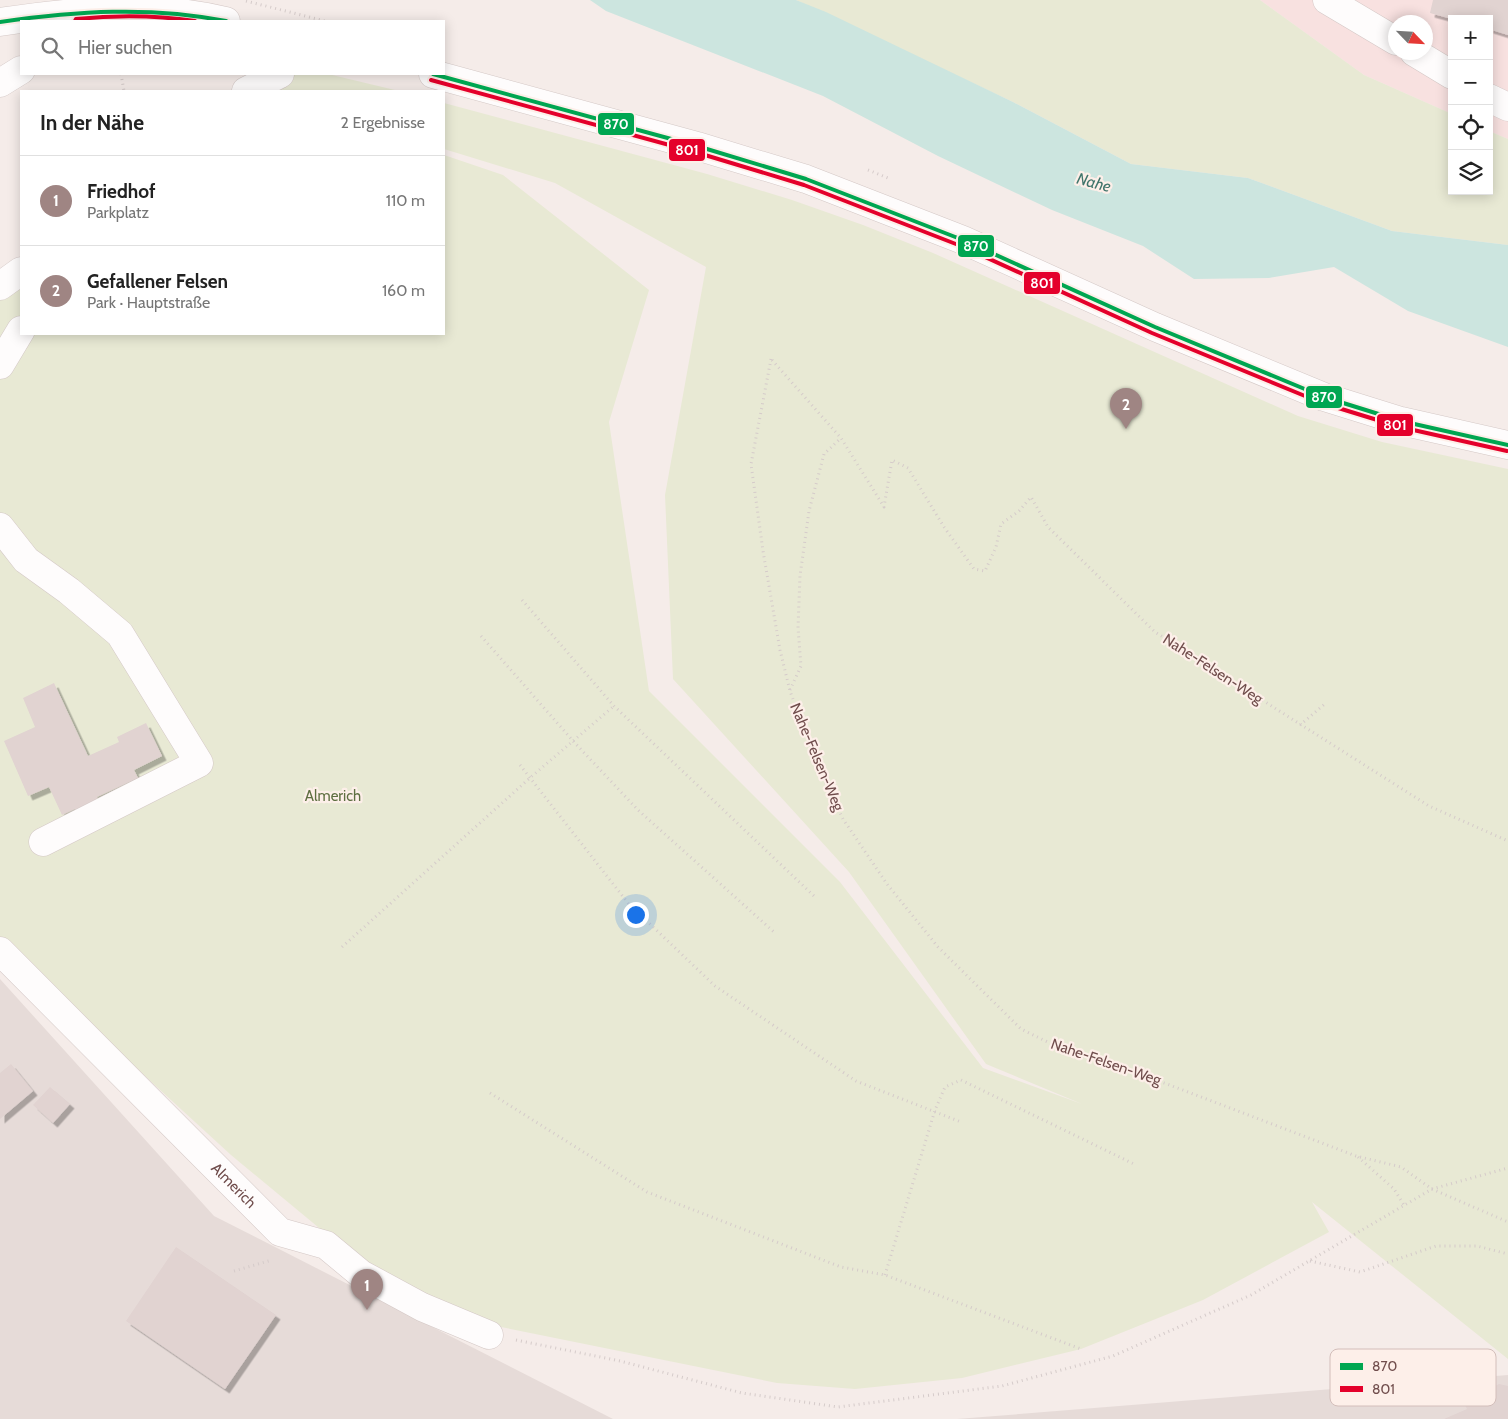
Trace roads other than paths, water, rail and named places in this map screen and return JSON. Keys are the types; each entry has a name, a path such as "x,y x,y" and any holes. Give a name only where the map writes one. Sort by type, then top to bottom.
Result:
{"street":[{"path":"1327,0 1388,36"},
{"path":"28,20 70,17 103,9 158,11 219,20"},
{"path":"0,22 20,21"},
{"path":"1427,60 1448,73"},
{"path":"0,83 20,71"},
{"path":"248,90 278,75"},
{"path":"437,75 697,146 806,179 963,240 1155,327 1324,397 1401,421 1508,445"},
{"path":"1493,100 1508,107"},
{"path":"0,286 20,272"},
{"path":"0,365 20,332"},
{"path":"0,527 26,560 69,591 120,634 199,763 43,842"},
{"name":"Almerich","path":"0,951 280,1232 326,1245 360,1274 422,1308 489,1335"}],"water":[{"name":"Nahe","path":"590,0 796,0 826,12 1013,102 1131,164 1248,178 1392,231 1508,245 1508,347 1408,311 1334,267 1269,278 1194,279 1143,246 1052,210 938,156 823,96 606,11"}],"place":[{"name":"Gefallener Felsen","path":"1126,429"},
{"name":"Friedhof","path":"367,1310"}]}
